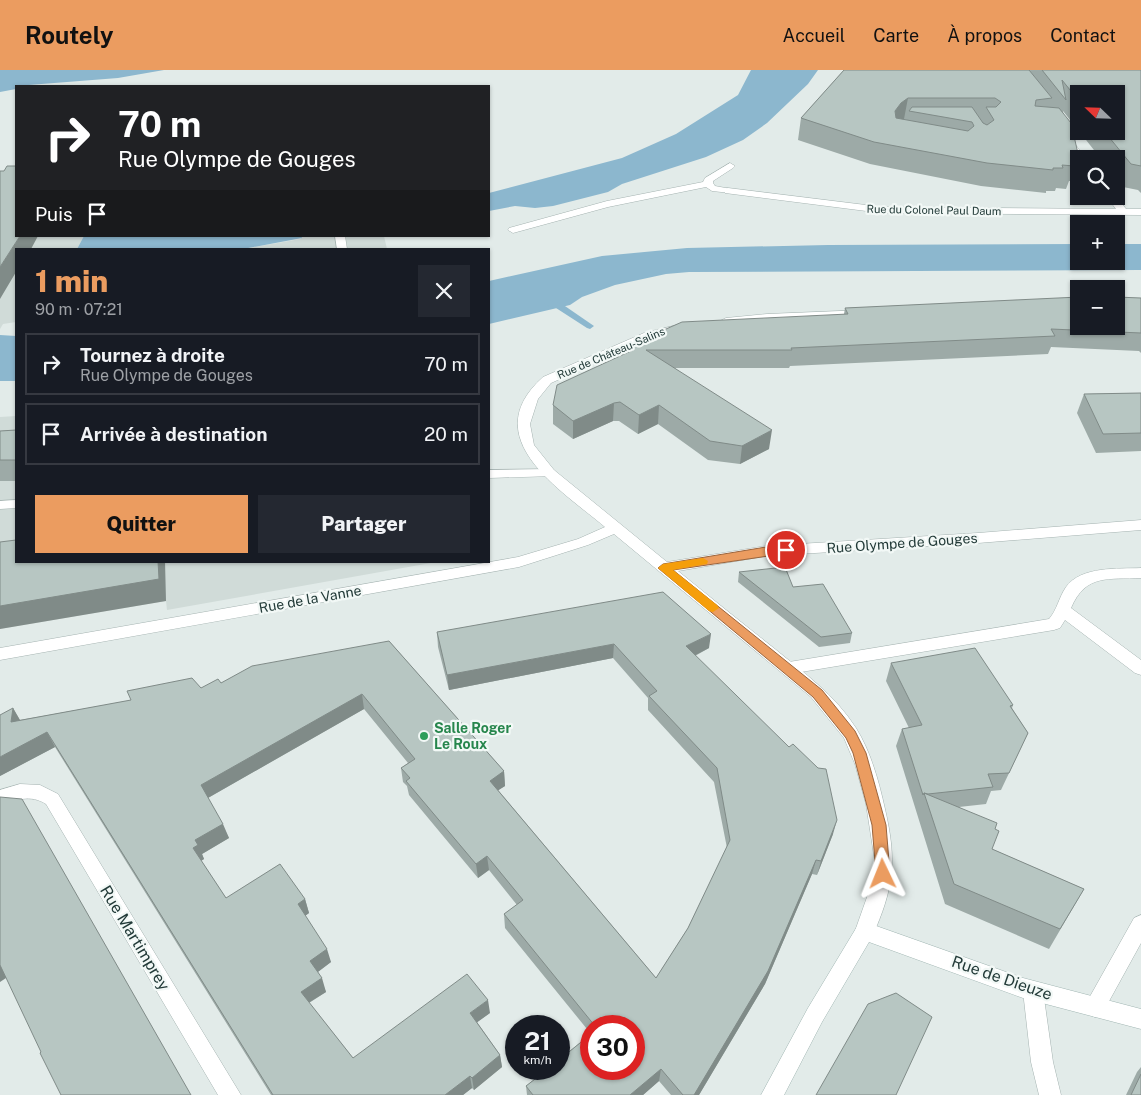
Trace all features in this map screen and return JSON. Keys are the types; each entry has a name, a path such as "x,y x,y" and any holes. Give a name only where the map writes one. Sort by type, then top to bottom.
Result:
{"street":[{"path":"1061,132 1075,150"},
{"path":"513,230 607,204 708,184 708,180 730,166"},
{"name":"Rue du Colonel Paul Daum","path":"708,184 712,188 728,191 882,210 1141,212"},
{"path":"1118,205 1123,212"},
{"path":"712,322 768,317 875,312"},
{"name":"Rue de Château-Salins","path":"695,325 664,330 648,335 540,385 534,393 525,417 524,428 526,442 549,473 663,568 789,668 817,693 834,711 860,753 876,810 882,849 883,874 865,931 815,1015 772,1095"},
{"path":"490,474 549,473"},
{"path":"0,505 15,504"},
{"name":"Rue Olympe de Gouges","path":"663,568 766,551 978,538 1141,525"},
{"name":"Rue de la Vanne","path":"0,654 519,562 583,542 615,528"},
{"path":"789,668 1054,624 1077,583 1086,578 1141,573"},
{"path":"1063,610 1141,669"},
{"name":"Rue Martimprey","path":"0,798 19,791 33,790 44,793 52,799 230,1095"},
{"path":"1095,1007 1141,924"},
{"name":"Rue de Dieuze","path":"865,931 1034,991 1141,1019"},
{"path":"1034,991 1042,1062 1050,1095"}],"shaded area":[{"path":"0,189 15,237 83,237 78,248 15,248 15,322 3,324 0,329"},
{"path":"301,237 384,237 387,248 249,248 301,239"},
{"path":"15,416 15,563 431,563 167,610 166,601 0,629 0,417"}],"water":[{"path":"0,70 164,70 118,78 15,85 15,89 0,92"},
{"path":"751,70 818,70 808,84 767,123 743,140 706,157 622,184 608,192 553,206 535,208 515,206 490,211 490,193 622,158 676,134 738,95"},
{"path":"83,237 302,238 248,248 78,248"},
{"path":"1070,244 1070,270 1125,270 1125,244 1141,244 1141,270 689,272 666,274 615,285 582,297 570,305 490,324 490,281 602,256 687,248 828,245"},
{"path":"0,335 15,336 15,381 0,381"}],"building":[{"path":"844,70 1029,70 1052,98 1036,100 1035,106 1059,108 1070,122 1070,140 1075,140 1077,150 1070,150 1070,166 1062,165 1063,168 1053,168 1053,170 987,163 874,142 801,118","holes":["908,98 995,98 1001,102 996,107 986,107 994,120 987,125 983,123 972,107 912,107 909,111 972,122 974,126 968,131 896,118 895,111"]},
{"path":"1042,70 1141,70 1141,166 1131,164 1125,157 1125,150 1120,150 1111,140 1125,140 1125,85 1070,85 1070,90 1062,80 1066,100"},
{"path":"7,166 15,166 15,237 19,237 0,267 0,171 4,171"},
{"path":"1070,297 1070,330 1051,329 1055,336 791,348 792,350 646,350 772,430 742,446 710,441 659,405 639,415 620,402 614,403 573,421 553,405 557,385 633,350 618,350 682,322 848,314 845,308"},
{"path":"1125,297 1141,298 1141,333 1125,332"},
{"path":"1141,393 1141,433 1103,434 1084,394"},
{"path":"15,430 15,460 0,460 0,431"},
{"path":"15,540 15,563 158,563 159,579 0,606 0,542"},
{"path":"785,567 793,587 823,584 852,633 821,637 739,572"},
{"path":"663,592 711,634 686,646 789,747 793,744 818,768 826,769 837,820 821,861 816,860 768,971 694,1095 683,1095 661,1069 630,1095 533,1095 526,1086 534,1080 570,1080 570,1051 580,1043 580,1080 645,1080 645,1015 586,1015 504,914 523,900 487,856 476,864 406,781 410,778 401,768 415,759 362,694 201,785 223,824 195,840 198,845 193,848 226,898 280,864 305,899 298,904 327,949 310,961 322,978 301,992 353,1058 467,974 488,1000 470,1013 500,1055 472,1078 470,1076 445,1095 273,1095 47,732 0,757 0,715 13,708 11,722 131,700 127,691 192,678 201,688 218,679 221,683 252,666 389,641 504,771 490,781 656,978 688,928 730,840 717,768 649,696 657,691 614,644 447,675 437,632"},
{"path":"975,648 1013,705 1010,706 1028,733 1009,773 988,774 993,787 924,793 923,795 902,729 922,725 891,663"},
{"path":"924,793 997,823 995,829 999,831 992,849 1084,889 1060,929 954,884"},
{"path":"0,797 22,799 191,1095 61,1095 0,965"},
{"path":"896,993 932,1017 896,1095 816,1095 868,1004"},
{"path":"1141,1074 1141,1095 1131,1095"}],"waterway":[{"path":"548,303 559,306 590,326"}],"slow traffic":[{"path":"703,561 663,568 713,608"}],"place":[{"name":"Salle Roger Le Roux","path":"424,736"}],"route":[{"path":"786,550 766,551 663,568 789,668 834,711 860,753 879,825 883,874"}]}
